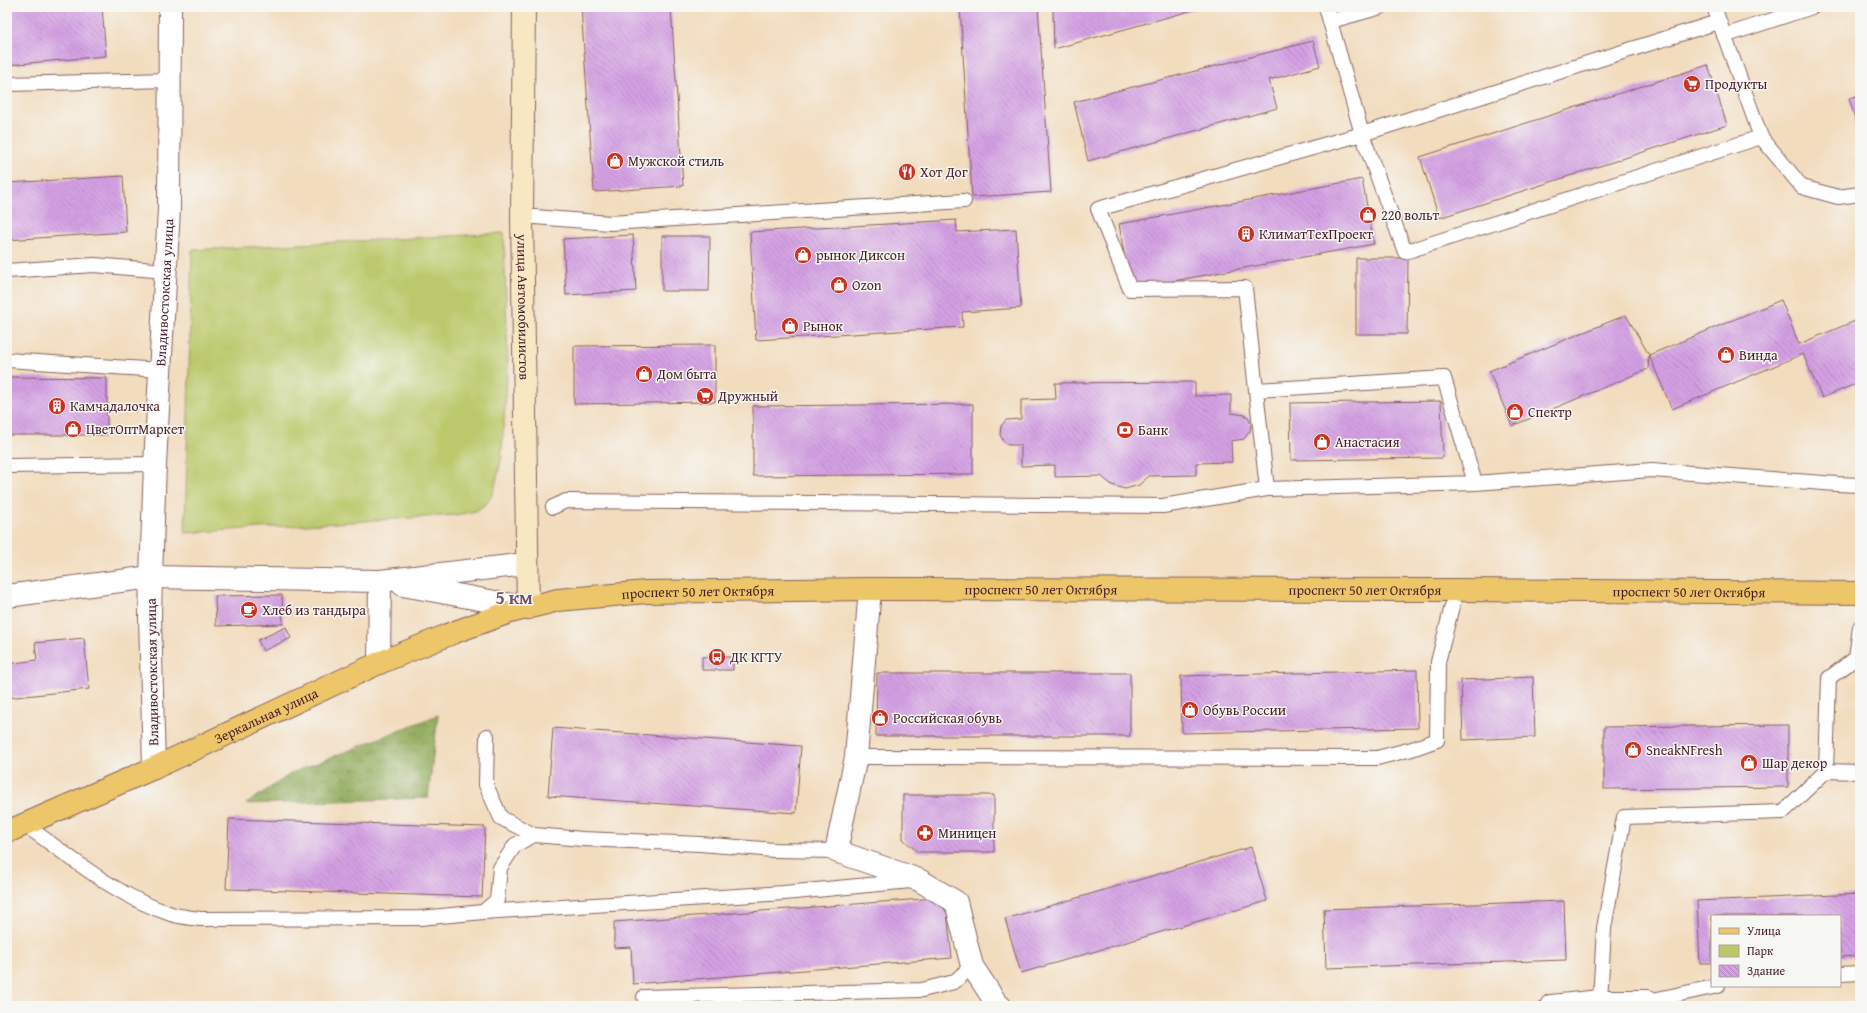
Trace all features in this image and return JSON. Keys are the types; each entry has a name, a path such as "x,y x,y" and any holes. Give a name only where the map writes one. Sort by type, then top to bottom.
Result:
{"main road":[{"name":"проспект 50 лет Октября","path":"528,608 558,600 646,592 870,589 1456,590 1860,594"},
{"name":"Зеркальная улица","path":"16,828 154,768 379,663 455,632 510,612 528,608"}],"street":[{"name":"Владивостокская улица","path":"154,768 150,617 155,464 169,209 170,7"},
{"name":"улица Автомобилистов","path":"524,7 522,216 526,564 528,608"},
{"name":"Владивостокская улица","path":"7,596 151,577 380,581 526,564"},
{"name":"Владивостокская улица","path":"380,581 528,608"},
{"path":"379,663 380,581"},
{"path":"870,589 856,757 836,850 919,880 956,902 972,966 998,1005"},
{"path":"1551,1006 1600,1001 1650,1004"}],"lane":[{"path":"1326,7 1362,134 1405,252 1761,137"},
{"path":"1331,21 1381,7"},
{"path":"1714,7 1718,22 1761,137 1802,187 1838,197 1860,194"},
{"path":"1724,36 1812,7"},
{"path":"1267,489 1245,288 1130,289 1098,209 1362,134 1718,22"},
{"path":"7,84 170,80"},
{"path":"522,216 610,224 964,201"},
{"path":"7,271 94,265 166,271"},
{"path":"7,360 160,370"},
{"path":"1256,390 1444,378 1475,483"},
{"path":"7,466 155,464"},
{"path":"552,507 566,501 1164,506 1267,489 1475,483 1652,470 1860,485"},
{"path":"856,757 1378,758 1412,749 1437,740 1438,662 1456,590"},
{"path":"1600,1001 1604,928 1624,817 1783,812 1826,771 1829,678 1856,658 1860,627"},
{"path":"487,736 486,785 501,818 534,835 583,839 700,844 774,850 836,850"},
{"path":"1826,771 1860,772"},
{"path":"16,828 136,899 172,914 202,919 420,918 483,912 776,894 919,880"},
{"path":"483,912 497,900 500,868 515,845 534,835"},
{"path":"644,997 922,990 954,982 972,966"},
{"path":"1841,974 1860,973"},
{"path":"1650,1004 1714,987"}],"green space":[{"path":"504,233 508,366 501,460 494,490 488,502 476,511 455,515 185,533 192,250"},
{"path":"438,715 428,798 246,804 292,773"}],"building":[{"path":"7,7 102,7 106,56 7,65"},
{"path":"581,7 671,7 683,186 594,192"},
{"path":"960,7 1038,7 1051,192 972,197"},
{"path":"1053,7 1204,7 1054,49"},
{"path":"1313,41 1320,66 1269,80 1277,108 1088,161 1074,102"},
{"path":"1708,65 1727,125 1439,218 1420,157"},
{"path":"1860,95 1860,135 1849,98"},
{"path":"123,176 126,232 7,240 7,183"},
{"name":"КлиматТехПроект","path":"1362,179 1374,244 1130,289 1119,224"},
{"path":"956,220 957,232 1016,229 1021,308 962,312 963,327 756,340 750,232"},
{"path":"633,235 636,291 566,295 563,239"},
{"path":"662,236 710,236 709,291 662,291"},
{"path":"1356,258 1408,258 1407,334 1356,334"},
{"name":"Винда","path":"1781,300 1799,344 1860,319 1860,382 1822,398 1803,354 1672,409 1649,355"},
{"path":"1626,315 1649,355 1648,369 1512,426 1489,371"},
{"name":"Дом быта","path":"715,345 715,402 574,404 574,346"},
{"name":"Камчадалочка","path":"7,377 107,378 107,435 7,435"},
{"path":"1195,382 1195,396 1231,395 1231,413 1245,415 1249,418 1251,425 1250,431 1244,439 1231,441 1232,462 1196,463 1196,475 1149,476 1139,485 1125,489 1112,485 1101,476 1055,477 1055,465 1021,466 1021,445 1008,445 1004,442 1000,435 1001,426 1006,420 1021,419 1021,400 1056,399 1055,383"},
{"path":"1441,401 1443,458 1291,460 1290,403"},
{"path":"973,404 973,474 753,476 753,406"},
{"name":"Хлеб из тандыра","path":"282,595 283,624 216,626 215,596"},
{"path":"286,627 291,638 263,651 258,640"},
{"path":"84,638 89,689 7,698 7,664 37,660 35,643"},
{"path":"702,657 733,657 733,670 702,670"},
{"path":"1417,670 1418,728 1182,733 1181,676"},
{"path":"877,673 1130,673 1130,736 876,736"},
{"path":"1533,677 1535,737 1463,740 1461,680"},
{"path":"1788,725 1788,787 1604,789 1604,727"},
{"path":"553,728 801,746 796,813 548,796"},
{"path":"903,795 994,795 994,852 918,852 903,839"},
{"path":"229,819 485,827 482,897 226,889"},
{"path":"1251,847 1267,901 1021,973 1005,919"},
{"path":"1860,894 1860,956 1841,957 1841,915 1711,915 1711,963 1700,963 1697,901"},
{"path":"936,898 947,913 952,958 633,984 631,947 614,948 614,922"},
{"path":"1564,901 1566,960 1326,968 1324,909"}],"place":[{"name":"Продукты","path":"1692,84"},
{"name":"Мужской стиль","path":"615,161"},
{"name":"Хот Дог","path":"907,172"},
{"name":"220 вольт","path":"1368,215"},
{"name":"КлиматТехПроект","path":"1246,234"},
{"name":"рынок Диксон","path":"803,255"},
{"name":"Ozon","path":"839,285"},
{"name":"Рынок","path":"790,326"},
{"name":"Винда","path":"1726,355"},
{"name":"Дом быта","path":"644,374"},
{"name":"Дружный","path":"705,396"},
{"name":"Камчадалочка","path":"57,406"},
{"name":"Спектр","path":"1515,412"},
{"name":"ЦветОптМаркет","path":"73,429"},
{"name":"Банк","path":"1125,430"},
{"name":"Анастасия","path":"1322,442"},
{"name":"Хлеб из тандыра","path":"249,610"},
{"name":"ДК КГТУ","path":"717,657"},
{"name":"Обувь России","path":"1190,710"},
{"name":"Российская обувь","path":"880,718"},
{"name":"SneakNFresh","path":"1633,750"},
{"name":"Шар декор","path":"1749,763"},
{"name":"Миницен","path":"925,833"}],"district":[{"name":"5 км","path":"514,598"}]}
